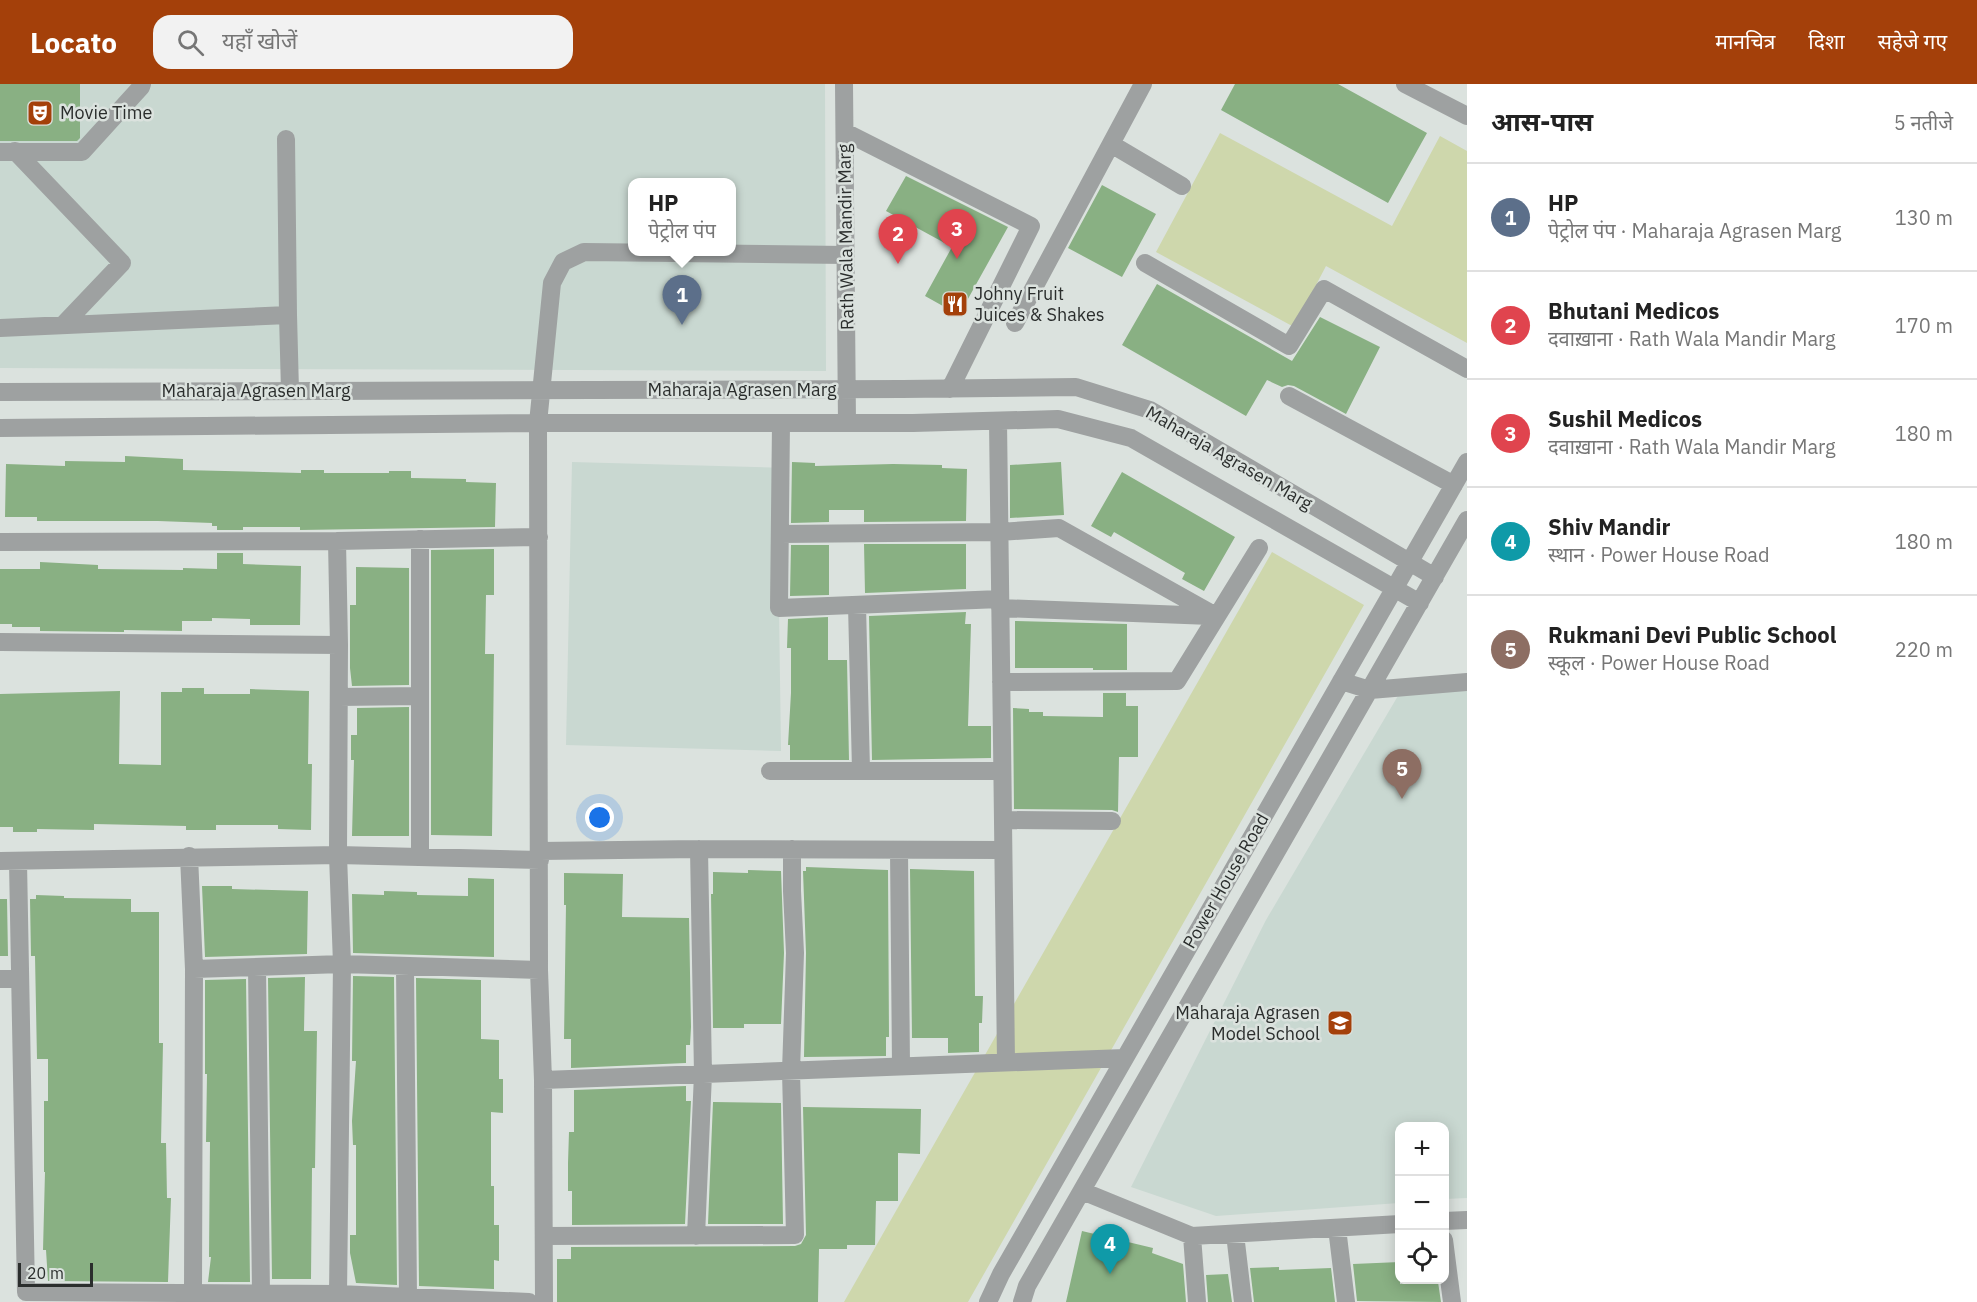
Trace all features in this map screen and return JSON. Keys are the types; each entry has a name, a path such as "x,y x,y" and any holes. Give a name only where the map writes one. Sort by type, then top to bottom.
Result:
{"street":[{"path":"8,152 82,152 141,87 141,84"},
{"name":"Rath Wala Mandir Marg","path":"844,84 847,423"},
{"path":"1016,323 1143,84"},
{"path":"1405,84 1467,116"},
{"path":"845,132 1031,226 950,389"},
{"path":"286,139 290,391"},
{"path":"1111,144 1182,186"},
{"path":"8,152 122,263 63,325"},
{"path":"544,1302 543,1080 539,970 538,423 552,283 563,262 584,252 628,253"},
{"path":"736,254 846,255"},
{"path":"1145,262 1288,346 1324,290 1467,369"},
{"path":"0,328 288,315"},
{"name":"Maharaja Agrasen Marg","path":"0,392 847,390 1076,387 1150,410 1435,577"},
{"path":"1288,396 1454,485"},
{"name":"Maharaja Agrasen Marg","path":"0,428 538,423 847,423 1058,419 1131,438 1420,603"},
{"path":"998,421 1006,1062"},
{"path":"781,423 779,608 1000,603 1216,616"},
{"name":"Power House Road","path":"988,1302 1001,1274 1467,462"},
{"name":"Power House Road","path":"1022,1302 1027,1286 1467,520"},
{"path":"780,534 999,532 1059,528 1216,616"},
{"path":"0,542 337,541 539,537"},
{"path":"420,539 420,857"},
{"path":"337,541 338,855 342,964 338,1294"},
{"path":"1001,682 1177,681 1259,548"},
{"path":"857,605 861,770"},
{"path":"0,642 339,645"},
{"path":"1341,681 1370,690 1467,682"},
{"path":"339,697 420,696"},
{"path":"771,771 1002,771"},
{"path":"1003,820 1112,821"},
{"path":"696,1236 703,1074 699,849"},
{"path":"529,1302 338,1294 26,1292 20,979 9,861 189,856 540,856 699,849 1004,850"},
{"path":"544,1236 795,1235 791,1071 795,953 792,849"},
{"path":"899,850 901,1066"},
{"path":"189,856 194,969 193,1294"},
{"path":"194,969 342,964 539,970"},
{"path":"405,966 408,1297"},
{"path":"257,967 261,1294"},
{"path":"0,979 20,979"},
{"path":"543,1080 1125,1058"},
{"path":"1082,1191 1192,1236 1395,1224"},
{"path":"1449,1221 1467,1220"},
{"path":"1337,1228 1346,1302"},
{"path":"1235,1234 1243,1302"},
{"path":"1192,1236 1197,1302"},
{"path":"1449,1279 1452,1302"}],"shaded area":[{"path":"0,84 825,84 826,371 0,368"},
{"path":"572,462 788,468 779,608 781,751 566,745"},
{"name":"Maharaja Agrasen Model School","path":"1467,684 1467,1198 1449,1199 1449,1122 1395,1122 1395,1203 1216,1216 1131,1187 1266,920 1402,689"}],"green space":[{"path":"1220,133 1392,226 1440,136 1467,151 1467,343 1326,266 1294,327 1156,252"},
{"path":"1272,552 1364,605 968,1302 844,1302"}],"building":[{"name":"Movie Time","path":"0,84 80,84 80,138 77,141 0,141"},
{"path":"1235,84 1338,84 1427,133 1388,203 1221,110"},
{"path":"906,176 1008,227 959,315 925,296 952,247 886,211"},
{"path":"1102,185 1156,214 1122,277 1068,248"},
{"path":"1157,284 1292,361 1320,317 1380,347 1346,414 1294,386 1282,387 1267,380 1246,416 1122,345"},
{"path":"125,456 183,459 183,470 301,473 301,470 324,470 324,473 411,471 411,478 466,479 466,482 496,483 495,527 300,530 300,527 243,527 243,530 217,530 217,526 212,526 212,523 37,521 37,517 5,517 6,464 65,466 65,461 125,462"},
{"path":"792,462 815,463 815,466 893,464 942,465 942,468 967,469 966,521 864,522 864,510 829,510 829,522 791,523"},
{"path":"1061,462 1064,515 1010,518 1010,465"},
{"path":"1122,472 1235,537 1204,591 1182,579 1185,573 1114,532 1111,537 1091,526"},
{"path":"864,544 966,544 966,589 865,593"},
{"path":"791,545 829,545 829,595 790,596"},
{"path":"494,549 494,595 486,595 485,654 494,654 492,836 431,835 431,550"},
{"path":"217,553 243,553 243,564 301,566 300,625 250,625 250,619 212,618 212,621 182,621 182,631 124,630 124,632 40,631 40,627 12,627 12,624 0,624 0,569 40,569 40,562 98,565 98,569 217,569"},
{"path":"356,567 409,568 409,685 352,686 350,605 356,605"},
{"path":"966,612 965,624 971,624 968,726 991,726 991,758 872,760 869,616"},
{"path":"828,617 828,660 847,660 849,760 790,760 790,745 788,745 791,648 787,648 788,619"},
{"path":"1015,621 1127,624 1127,670 1015,668"},
{"path":"182,688 204,688 204,694 250,694 250,689 309,691 308,764 312,764 311,830 278,829 278,825 216,825 216,830 186,830 186,826 94,824 94,830 37,829 37,832 13,832 13,827 0,827 0,694 120,691 119,764 161,765 161,692 182,692"},
{"path":"1103,693 1126,693 1126,706 1138,706 1138,757 1119,757 1118,812 1112,810 1014,809 1013,708 1029,709 1029,712 1043,712 1043,716 1103,717"},
{"path":"409,707 409,836 352,836 354,760 351,760 351,735 357,735 357,708"},
{"path":"806,867 888,870 889,1037 886,1037 886,1056 804,1057 806,953 803,871 806,871"},
{"path":"910,869 974,871 975,996 983,996 982,1023 979,1023 979,1052 948,1053 948,1038 912,1038"},
{"path":"748,870 781,871 784,953 781,1024 744,1024 744,1028 713,1028 711,894 713,894 713,872 748,873"},
{"path":"564,873 623,874 622,917 689,918 691,1027 690,1045 686,1045 686,1063 571,1068 571,1039 564,1039 566,905 564,905"},
{"path":"468,878 494,879 494,957 353,953 352,894 384,895 384,891 417,892 417,895 468,896"},
{"path":"202,886 308,891 307,954 205,957"},
{"path":"36,895 64,896 64,898 131,899 131,912 159,912 159,1043 163,1043 161,1143 166,1143 167,1198 171,1198 168,1282 48,1281 46,1250 43,1250 44,1101 48,1101 48,1059 37,1059 35,956 31,956 30,899 36,899"},
{"path":"0,899 7,899 8,956 0,956"},
{"path":"353,976 394,977 397,1285 356,1283 350,1253 350,1235 356,1235 356,1145 353,1145 352,1121 356,1061 352,1061"},
{"path":"305,977 304,1031 317,1031 311,1279 272,1279 268,978"},
{"path":"416,978 481,980 481,1039 499,1040 499,1079 503,1079 503,1113 491,1112 491,1186 494,1186 494,1225 499,1225 499,1261 494,1260 494,1289 419,1286"},
{"path":"246,979 250,1282 208,1282 211,1257 209,1257 210,1142 206,1142 205,980"},
{"path":"686,1086 686,1101 691,1101 685,1224 572,1225 572,1191 568,1191 568,1163 569,1132 574,1132 574,1090"},
{"path":"713,1102 781,1103 783,1224 708,1224"},
{"path":"803,1107 921,1109 920,1154 898,1153 898,1201 876,1201 875,1245 847,1245 847,1249 819,1249 818,1302 557,1302 557,1259 571,1259 571,1247 795,1246 801,1244 806,1235"},
{"path":"1082,1231 1153,1248 1152,1253 1183,1264 1186,1302 1066,1302"},
{"path":"1395,1262 1395,1284 1438,1284 1441,1302 1357,1301 1353,1264"},
{"path":"1279,1267 1279,1270 1331,1268 1335,1302 1254,1302 1250,1268"},
{"path":"1228,1274 1232,1302 1208,1302 1206,1275"}],"place":[{"name":"Movie Time","path":"40,113"},
{"name":"Sushil Medicos","path":"957,259"},
{"name":"Bhutani Medicos","path":"898,264"},
{"name":"Johny Fruit Juices & Shakes","path":"955,304"},
{"name":"HP","path":"682,325"},
{"name":"Rukmani Devi Public School","path":"1402,799"},
{"name":"Maharaja Agrasen Model School","path":"1340,1023"},
{"name":"Shiv Mandir","path":"1110,1274"}]}
